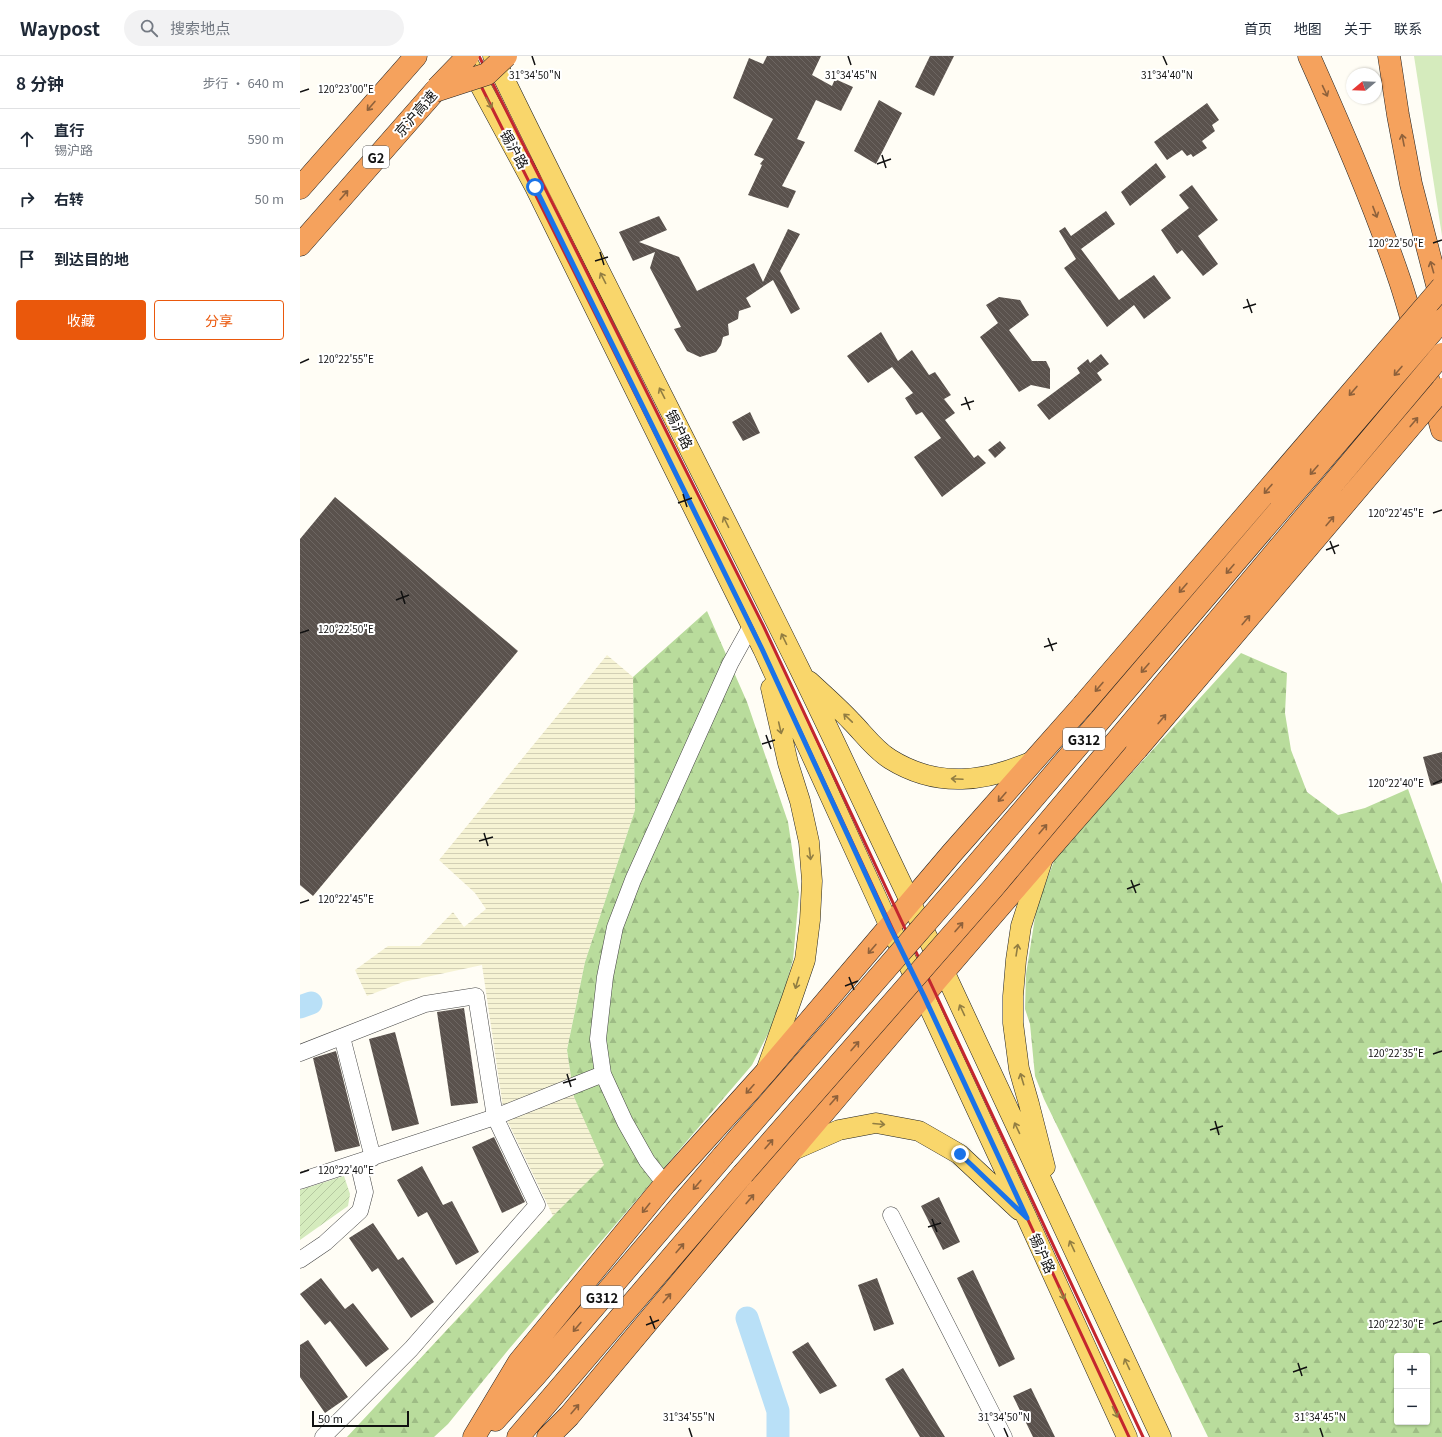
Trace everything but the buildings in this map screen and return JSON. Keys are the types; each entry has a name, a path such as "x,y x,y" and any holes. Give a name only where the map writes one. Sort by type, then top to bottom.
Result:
{"highway":[{"name":"G2","path":"300,188 416,56"},
{"name":"京沪高速","path":"300,245 434,91 468,56"},
{"path":"434,91 487,74 506,56"},
{"path":"1309,56 1355,160 1400,282 1442,430"},
{"path":"1389,56 1411,184 1427,252 1442,304"},
{"path":"474,1437 519,1362 665,1184 766,1072 958,847 1035,760 1442,287"},
{"name":"G312","path":"480,1437 535,1376 723,1156 972,870 1442,320"},
{"name":"G312","path":"518,1437 743,1174 993,888 1442,354"},
{"path":"548,1437 574,1410 790,1152 944,971 1137,749 1442,388"}],"main road":[{"name":"锡沪路","path":"464,56 535,187 751,626 890,927 924,996 1027,1218 1127,1437"},
{"name":"锡沪路","path":"493,56 801,674 910,904 944,971 1056,1211"},
{"path":"762,649 788,763 800,801 809,842 812,881 810,920 804,960 766,1072"},
{"path":"801,674 852,722 875,747 890,759 915,772 942,778 966,780 1012,770 1035,760"},
{"path":"1044,855 1021,926 1016,960 1013,989 1013,1023 1019,1069 1056,1211 1161,1437"},
{"path":"790,1152 839,1130 876,1123 919,1131 960,1154 1027,1218"}],"street":[{"path":"665,1184 647,1161 625,1122 604,1074 598,1039 605,977 615,928 633,880 730,664 751,626"},
{"path":"300,1054 425,1004 476,996 495,1117 537,1205 411,1348 323,1437"},
{"path":"300,1260 325,1242 360,1211 365,1192 366,1160 342,1037"},
{"path":"300,1181 495,1117 604,1074"},
{"path":"891,1215 1004,1437"}],"shaded area":[{"path":"607,655 633,677 635,810 585,962 567,1050 574,1097 605,1165 553,1216 504,1114 482,965 403,982 367,996 355,970 388,946 420,946 453,912 464,927 486,909 475,893 439,860"}],"green space":[{"path":"1414,56 1442,56 1442,236"},
{"path":"707,611 747,702 788,822 799,894 793,960 777,1016 752,1065 509,1349 448,1424 434,1437 347,1437 553,1216 604,1165 574,1097 567,1050 585,962 635,810 633,677"},
{"path":"1241,653 1287,673 1285,713 1291,750 1307,792 1338,815 1365,808 1408,789 1442,884 1442,1437 1208,1437 1044,1099 1035,1076 1030,1024 1025,1009 1026,974 1037,905 1056,856"},
{"path":"344,1176 350,1194 348,1206 300,1240 300,1190"}],"waterway":[{"path":"300,1007 311,1003"},
{"path":"747,1318 778,1411 778,1437"}],"railway":[{"path":"466,56 753,629 1129,1437"},
{"path":"479,56 763,625 1143,1437"}],"route":[{"path":"535,187 762,649 890,927 924,996 1027,1218 960,1154"}]}
